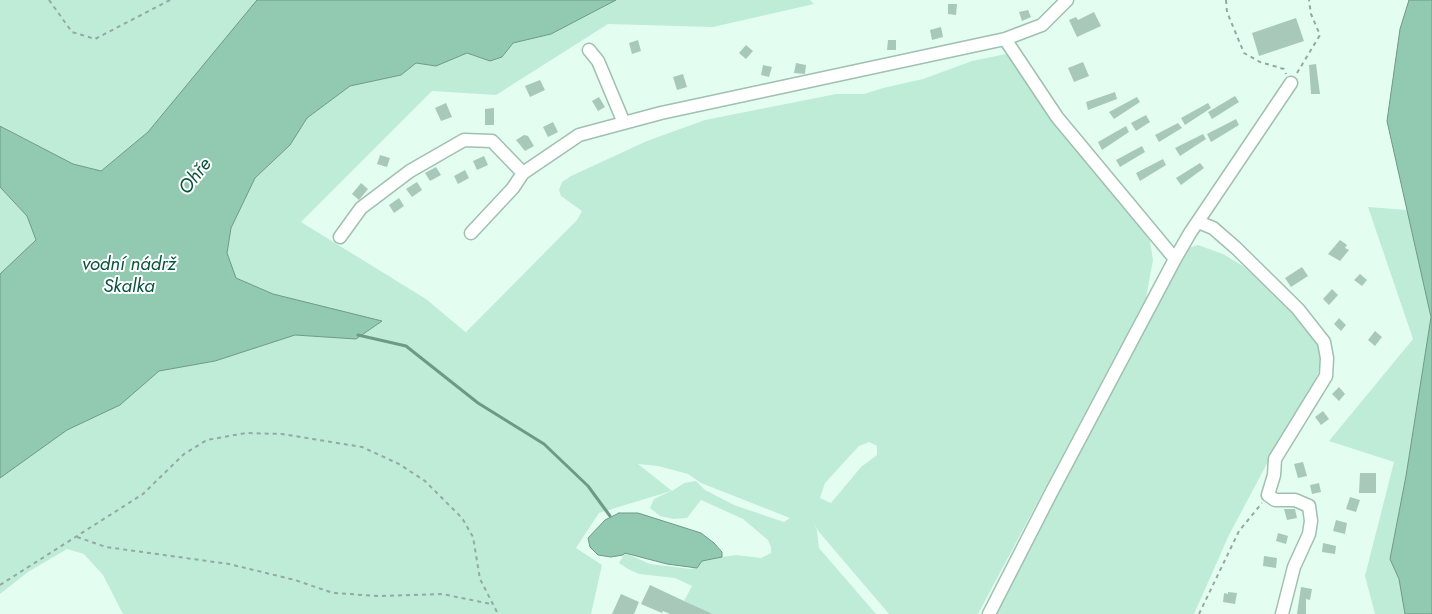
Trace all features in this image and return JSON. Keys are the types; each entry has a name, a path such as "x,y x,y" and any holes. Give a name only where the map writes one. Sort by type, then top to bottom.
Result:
{"street":[{"path":"471,233 514,188 523,173 579,135 671,111 1005,39 1042,25 1067,0"},
{"path":"1005,39 1057,117 1176,259"},
{"path":"589,50 598,61 624,123"},
{"path":"989,614 1050,492 1176,259 1198,222 1290,83"},
{"path":"340,237 361,208 410,171 464,140 492,140 523,173"},
{"path":"1198,222 1213,228 1236,248 1298,309 1324,342 1327,358 1326,376 1275,459 1274,476 1268,495 1275,500 1295,500 1309,506 1311,521 1310,534 1294,567 1282,614"}],"path":[{"path":"49,0 72,32 94,39 170,0"},
{"path":"1226,0 1227,12 1244,53 1260,62 1284,69 1290,83"},
{"path":"1290,83 1320,35 1311,14 1309,0"},
{"path":"0,586 143,494 184,454 207,440 246,433 282,434 362,447 399,464 424,481 462,518 473,537 480,579 491,604 498,614"},
{"path":"1199,614 1239,530 1268,495"},
{"path":"77,536 106,547 229,564 295,580 333,592 379,596 442,594 491,604"}],"shaded area":[{"path":"0,0 257,0 148,132 100,171 73,164 0,125"},
{"path":"616,0 810,0 814,4 713,27 608,24 496,95 432,91 301,222 426,299 469,335 466,332 577,220 582,211 561,196 559,190 562,182 571,176 647,141 705,120 836,94 864,94 923,79 972,61 1006,54 1021,68 1150,241 1153,260 1146,298 978,614 889,614 819,532 813,522 817,530 819,548 876,614 713,614 684,601 692,586 675,578 639,574 619,563 625,553 650,564 691,569 698,567 702,561 722,557 736,555 761,558 771,553 771,547 768,540 743,519 701,500 687,518 673,519 660,516 650,508 654,499 671,491 599,513 576,548 602,565 591,614 123,614 103,575 84,554 67,549 28,572 0,594 0,478 67,430 120,405 159,371 215,361 295,335 356,339 382,321 273,294 236,278 227,253 231,228 255,178 290,145 307,118 350,86 401,75 416,63 436,66 467,53 490,61 502,57 513,43 551,34","holes":["869,442 877,446 877,455 861,467 831,503 820,498 825,483 859,446","638,464 658,466 688,474 701,483 790,518 784,522 734,505 705,490 696,481 684,483 672,491"]},
{"path":"0,187 27,216 36,241 0,274"},
{"path":"1368,207 1407,210 1431,317 1406,476 1390,559 1399,579 1405,614 1375,614 1365,576 1394,462 1329,441 1413,339"},
{"path":"1198,245 1223,254 1243,266 1269,289 1318,340 1323,360 1313,387 1287,426 1229,535 1194,614 995,614 1159,299 1188,248"}],"water":[{"name":"vodní nádrž Skalka","path":"257,0 616,0 551,34 513,43 502,57 490,61 467,53 436,66 416,63 401,75 350,86 307,118 290,145 255,178 231,228 227,253 236,278 273,294 382,321 356,339 295,335 215,361 159,371 120,405 67,430 0,478 0,274 36,240 27,216 0,187 0,126 73,164 101,171 148,132"},
{"path":"1409,0 1432,0 1432,614 1405,614 1399,579 1390,559 1406,476 1431,317 1387,121 1400,29"},
{"path":"619,513 638,513 701,533 722,552 722,557 702,561 697,568 667,564 625,553 611,557 598,555 590,547 588,538 605,520"}],"building":[{"path":"948,4 957,4 956,15 948,14"},
{"path":"1028,10 1031,17 1022,21 1019,12"},
{"path":"1094,12 1101,26 1077,37 1069,20 1076,17 1078,20"},
{"path":"1296,18 1304,41 1259,56 1252,33"},
{"path":"941,27 943,37 932,40 930,30"},
{"path":"638,40 641,51 632,54 629,43"},
{"path":"888,40 896,40 896,50 887,50"},
{"path":"746,45 753,51 746,59 739,53"},
{"path":"1083,62 1089,76 1074,82 1068,68"},
{"path":"796,63 806,65 805,74 794,73"},
{"path":"1316,64 1320,94 1311,94 1309,65"},
{"path":"763,65 772,67 769,77 761,75"},
{"path":"683,74 687,87 677,90 673,77"},
{"path":"540,80 545,90 530,97 525,86"},
{"path":"1115,92 1117,99 1088,110 1086,102"},
{"path":"1235,96 1239,102 1212,119 1208,112"},
{"path":"599,97 605,107 598,111 592,101"},
{"path":"1137,97 1140,102 1114,119 1109,112"},
{"path":"446,103 452,117 441,121 435,108"},
{"path":"1208,103 1211,108 1185,125 1181,118"},
{"path":"494,108 494,125 485,125 485,109"},
{"path":"1146,115 1150,122 1136,131 1131,123"},
{"path":"1236,119 1239,125 1211,142 1207,134"},
{"path":"553,122 558,132 548,137 543,127"},
{"path":"1178,123 1182,128 1159,142 1155,135"},
{"path":"1126,126 1129,132 1102,150 1098,142"},
{"path":"1203,134 1206,139 1180,156 1175,148"},
{"path":"524,135 528,136 534,146 525,151 516,140"},
{"path":"1142,146 1145,152 1120,167 1116,160"},
{"path":"380,155 390,158 387,167 377,164"},
{"path":"484,156 488,165 477,170 473,161"},
{"path":"1163,159 1166,165 1140,181 1136,173"},
{"path":"1200,163 1204,168 1181,185 1176,178"},
{"path":"436,167 441,175 430,181 425,173"},
{"path":"465,170 469,178 458,184 454,176"},
{"path":"417,182 422,190 412,197 406,189"},
{"path":"361,183 368,189 359,200 352,194"},
{"path":"399,198 404,206 394,213 389,205"},
{"path":"1340,240 1347,245 1345,248 1349,250 1340,261 1328,254"},
{"path":"1302,267 1308,276 1291,287 1285,278"},
{"path":"1360,274 1367,280 1362,286 1354,280"},
{"path":"1332,289 1338,295 1329,305 1323,299"},
{"path":"1339,318 1346,325 1341,331 1334,324"},
{"path":"1375,331 1382,337 1375,346 1368,340"},
{"path":"1339,387 1345,394 1339,401 1332,394"},
{"path":"1323,411 1329,419 1321,425 1315,417"},
{"path":"1303,462 1307,476 1298,478 1294,464"},
{"path":"1360,473 1376,473 1376,493 1359,493"},
{"path":"1319,483 1321,492 1312,494 1310,485"},
{"path":"1350,497 1360,500 1356,512 1346,509"},
{"path":"1284,509 1295,509 1297,518 1287,520"},
{"path":"1336,520 1347,523 1345,534 1333,531"},
{"path":"1278,533 1288,536 1286,544 1276,541"},
{"path":"1323,543 1336,546 1335,554 1322,552"},
{"path":"1264,556 1277,558 1276,568 1263,566"},
{"path":"650,585 713,614 670,614 663,611 662,613 641,604"},
{"path":"1301,587 1312,589 1310,600 1306,599 1306,614 1297,614"},
{"path":"1228,592 1237,593 1235,604 1223,602 1224,593 1228,594"},
{"path":"621,594 639,602 634,614 612,614"}],"waterway":[{"path":"358,335 406,346 478,403 544,444 588,486 610,516"}],"water label":[{"name":"Ohře","path":"196,177"}]}
